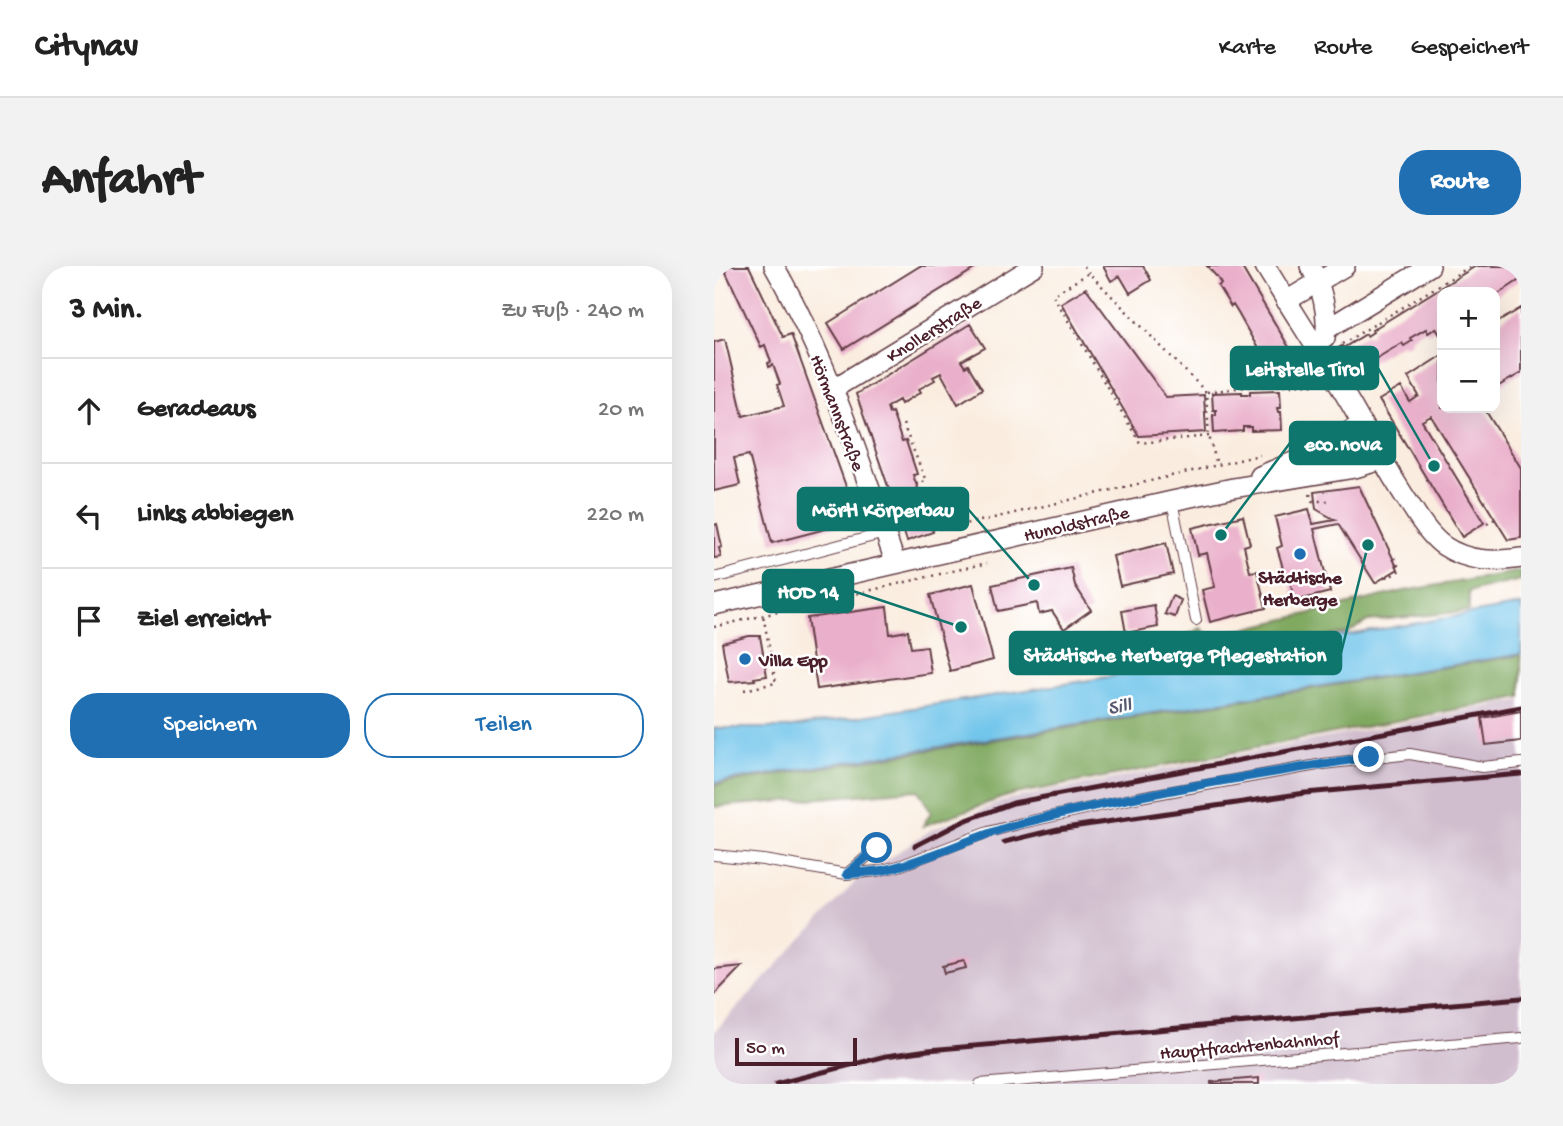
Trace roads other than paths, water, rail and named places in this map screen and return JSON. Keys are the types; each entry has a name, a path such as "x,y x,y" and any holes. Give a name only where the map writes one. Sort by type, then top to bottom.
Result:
{"street":[{"name":"Hörmannstraße","path":"774,266 833,390 895,562"},
{"name":"Knollerstraße","path":"833,390 1034,266"},
{"path":"1265,266 1334,377 1381,460 1423,524 1440,543 1456,553 1497,561 1521,558"},
{"path":"1286,301 1315,273 1345,266"},
{"path":"1327,329 1430,266"},
{"path":"1315,273 1327,329 1322,357"},
{"name":"Hunoldstraße","path":"1233,488 1312,454 1362,424"},
{"name":"Hunoldstraße","path":"714,605 1172,500 1354,468 1381,460"}],"lane":[{"path":"1172,500 1196,620"},
{"path":"714,578 885,533"},
{"path":"714,855 847,874 877,871 899,866 988,832 1022,823 1140,797 1323,764 1410,754 1482,767 1521,763"},
{"path":"847,874 877,848"},
{"name":"Hauptfrachtenbahnhof","path":"980,1084 1521,1038"}],"water":[{"name":"Sill","path":"1521,605 1521,654 714,783 714,728 786,728 1084,681"}],"railway":[{"path":"915,846 964,821 1013,803 1521,707"},
{"path":"1004,842 1058,829 1305,793 1521,774"},
{"path":"776,1084 886,1056 928,1050 1521,998"}],"place":[{"name":"Leitstelle Tirol","path":"1434,466"},
{"name":"eco.nova","path":"1221,535"},
{"name":"Städtische Herberge Pflegestation","path":"1368,545"},
{"name":"Städtische Herberge","path":"1300,554"},
{"name":"Mörtl Körperbau","path":"1034,585"},
{"name":"HOD 14","path":"961,627"},
{"name":"Villa Epp","path":"745,659"}]}
